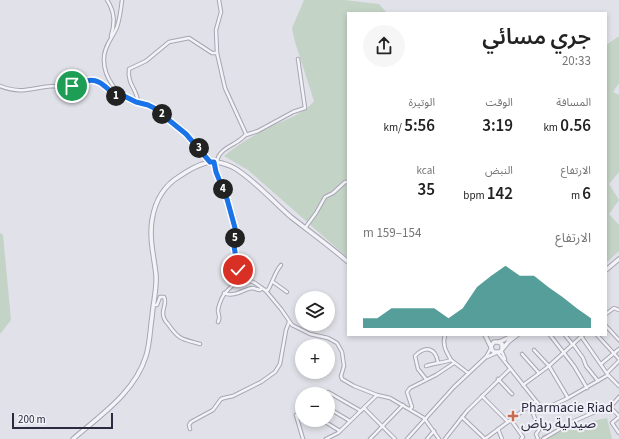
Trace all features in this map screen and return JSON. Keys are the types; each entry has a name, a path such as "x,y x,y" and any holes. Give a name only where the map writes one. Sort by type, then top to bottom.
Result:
{"street":[{"path":"107,0 112,8 114,21 104,56 105,69 115,88 122,95 138,103 148,105 164,115 186,134 214,162 235,228 234,246 238,272 242,277 264,289 281,309 289,322 302,330 328,338 338,343 342,352 344,366 341,376 342,379 354,386 377,395 390,398 410,409 424,418 439,439"},
{"path":"108,42 117,27 120,18 122,0"},
{"path":"219,0 221,12 216,30 217,53 225,88 246,135"},
{"path":"138,103 138,97 130,83 129,71 133,67 146,61 168,43 189,38 212,53 217,53"},
{"path":"214,162 221,153 246,135 258,131 293,112 305,108 298,59"},
{"path":"0,86 18,91 56,86 76,86 88,80 93,80 100,82 116,96 119,97 122,95"},
{"path":"73,439 126,392 135,379 146,356 156,283 151,232 152,220 158,200 166,187 175,179 193,168 214,162 230,166 239,171 305,228 347,261"},
{"path":"305,228 325,197 333,193 345,182 347,182"},
{"path":"607,269 619,259"},
{"path":"224,293 240,293 250,289 268,290 273,282 275,272 280,265"},
{"path":"218,322 220,318 218,312 221,298 224,293 242,277"},
{"path":"273,282 287,292"},
{"path":"154,305 157,305 160,297 164,297 165,301 163,314 165,320 175,334 180,338 200,344"},
{"path":"607,313 614,308 619,310"},
{"path":"190,429 189,425 191,422 213,410 221,400 233,396 261,382 275,372 280,364 286,330 289,322"},
{"path":"607,327 619,340"},
{"path":"445,336 443,341 444,347 451,360 468,374"},
{"path":"485,336 491,348 499,351 510,369 536,401 542,407 545,407 568,398 587,388 607,374 619,360 599,336"},
{"path":"487,336 502,344 499,351"},
{"path":"407,439 424,418 486,357 492,344 507,336"},
{"path":"486,357 499,351 515,336"},
{"path":"551,336 564,352 587,388"},
{"path":"566,336 598,381"},
{"path":"523,385 549,366 582,336 607,374 619,386"},
{"path":"601,364 619,349"},
{"path":"426,379 418,369 415,356 420,352 433,350 436,354 438,363"},
{"path":"534,350 549,366 568,398"},
{"path":"522,354 539,373"},
{"path":"426,366 451,360"},
{"path":"410,409 412,407 407,392 408,390 454,363"},
{"path":"445,439 462,417 498,379 510,369"},
{"path":"498,379 512,394"},
{"path":"326,439 332,437 340,431 360,411 365,409 377,395"},
{"path":"335,396 360,411"},
{"path":"482,396 509,421 523,437 521,439"},
{"path":"543,439 572,422 613,404 619,397"},
{"path":"462,417 485,439 536,401"},
{"path":"370,439 403,405"},
{"path":"528,406 533,413 540,430 536,434 538,439"},
{"path":"609,406 619,417 612,423 619,433"},
{"path":"365,409 395,439"},
{"path":"335,412 350,421"},
{"path":"300,427 303,439"},
{"path":"333,427 340,431"},
{"path":"498,429 502,439"},
{"path":"427,439 434,431"}],"green space":[{"path":"304,0 344,0 379,4 386,12 347,12 347,257 248,170 224,156 255,135 298,114 314,101 292,28"},
{"path":"619,37 619,83 613,92 619,95 619,172 609,184 619,200 609,214 619,225 619,251 607,262 607,44"},
{"path":"0,233 3,235 11,320 0,334"},
{"path":"607,418 612,439 542,439 542,435 578,424"}],"place":[{"name":"Pharmacie Riad صيدلية رياض","path":"513,416"}],"route":[{"path":"72,86 76,86 88,80 93,80 100,82 118,97 122,95 136,102 143,103 154,108 186,134 210,162 214,162 235,228 234,246 238,270"}]}
